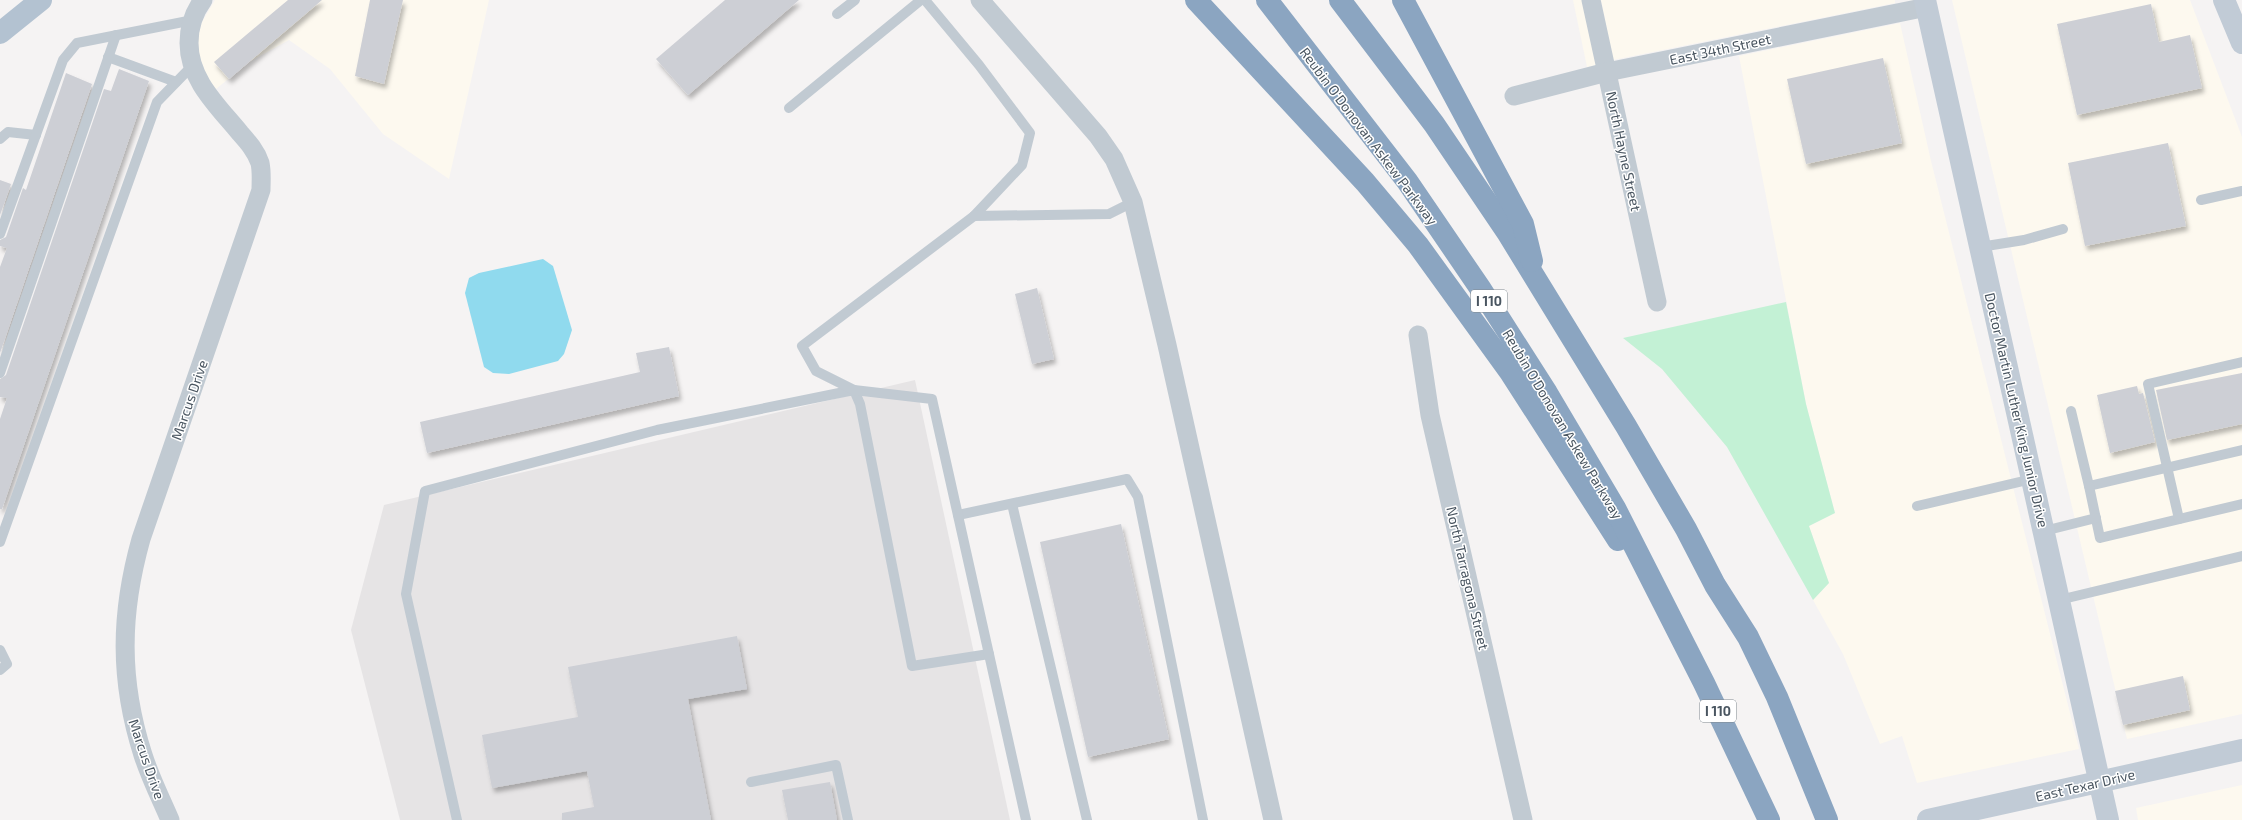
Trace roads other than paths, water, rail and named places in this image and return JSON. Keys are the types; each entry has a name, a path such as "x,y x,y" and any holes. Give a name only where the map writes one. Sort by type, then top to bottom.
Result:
{"highway":[{"path":"1196,0 1365,182 1418,245 1510,372 1675,626"},
{"name":"Reubin O'Donovan Askew Parkway","path":"1267,0 1407,181 1480,288 1547,393 1616,508 1769,820"},
{"path":"1340,0 1434,124 1507,232 1626,426 1686,529 1715,585 1748,637 1777,697 1811,784 1827,820"},
{"path":"1403,0 1523,224 1537,282"}],"main road":[{"path":"0,33 42,0"},
{"path":"2224,0 2242,43"},
{"name":"Doctor Martin Luther King Junior Drive","path":"1926,4 2108,820"},
{"name":"East Texar Drive","path":"1928,820 2242,750"}],"street":[{"name":"Marcus Drive","path":"170,820 143,756 130,711 124,655 126,610 132,574 141,539 261,190 262,175 260,163 253,149 200,85 192,66 189,55 189,34 193,20 203,0"},
{"path":"980,0 1098,136 1114,159 1133,202 1175,379 1273,820"},
{"name":"North Hayne Street","path":"1591,0 1657,302"},
{"name":"East 34th Street","path":"1514,96 1607,72 1926,4"},
{"name":"North Tarragona Street","path":"1418,335 1430,415 1523,820"}],"lane":[{"path":"837,14 855,0"},
{"path":"789,108 921,0"},
{"path":"925,0 979,65 1030,133 1022,165 974,216 802,346 816,371 854,390 860,404 912,666 989,654"},
{"path":"0,234 62,60 77,43 193,20"},
{"path":"0,373 116,35"},
{"path":"108,57 176,82"},
{"path":"0,542 157,102 192,66"},
{"path":"0,139 8,132 36,135"},
{"path":"2201,200 2242,191"},
{"path":"974,216 1109,214 1133,202"},
{"path":"1980,247 2024,240 2062,229"},
{"path":"2179,519 2148,384 2242,362"},
{"path":"457,820 406,594 425,491 657,430 854,390 932,398 1026,820"},
{"path":"2071,411 2100,538 2242,504"},
{"path":"2089,486 2242,450"},
{"path":"958,515 1127,478 1138,497 1203,820"},
{"path":"1917,506 2032,479"},
{"path":"1012,504 1087,820"},
{"path":"2044,531 2096,518"},
{"path":"2059,600 2242,556"},
{"path":"0,650 7,664 0,670"},
{"path":"751,782 836,765 848,820"}],"water":[{"path":"543,259 553,266 572,330 564,354 558,361 509,374 493,373 484,367 465,293 469,278 479,273"}]}
